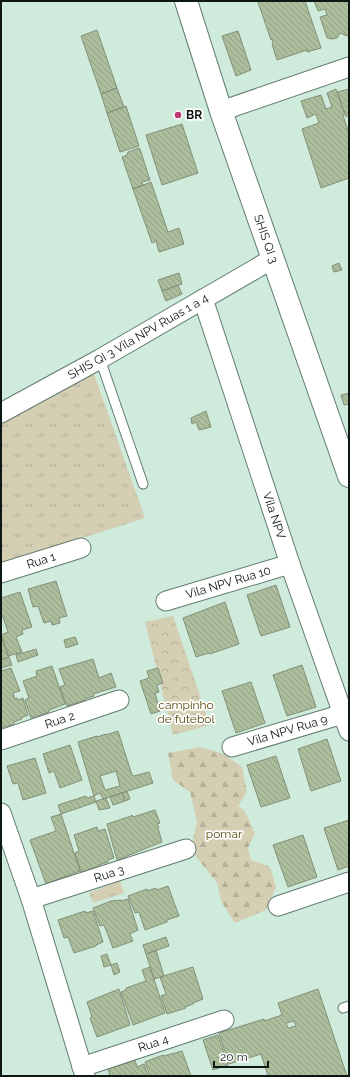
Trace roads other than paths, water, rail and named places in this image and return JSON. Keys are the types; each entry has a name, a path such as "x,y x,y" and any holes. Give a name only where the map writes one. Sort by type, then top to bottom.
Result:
{"street":[{"name":"SHIS QI 3","path":"186,1 221,111 349,476"},
{"path":"221,111 349,67"},
{"name":"SHIS QI 3 Vila NPV Ruas 1 a 4","path":"1,413 100,359 273,258"},
{"name":"Vila NPV","path":"203,299 290,564 346,722"},
{"name":"Rua 1","path":"1,573 81,548"},
{"name":"Vila NPV Rua 10","path":"166,601 290,564"},
{"name":"Rua 2","path":"1,740 119,700"},
{"name":"Vila NPV Rua 9","path":"232,747 346,722"},
{"path":"1,813 31,899 84,1071"},
{"name":"Rua 3","path":"31,899 186,849"},
{"path":"278,906 349,882"},
{"name":"Rua 4","path":"84,1071 224,1020"}],"lane":[{"path":"100,359 143,484"}],"place":[{"name":"BR","path":"178,115"}],"park label":[{"name":"campinho de futebol","path":"186,712"},
{"name":"pomar","path":"224,834"}]}
